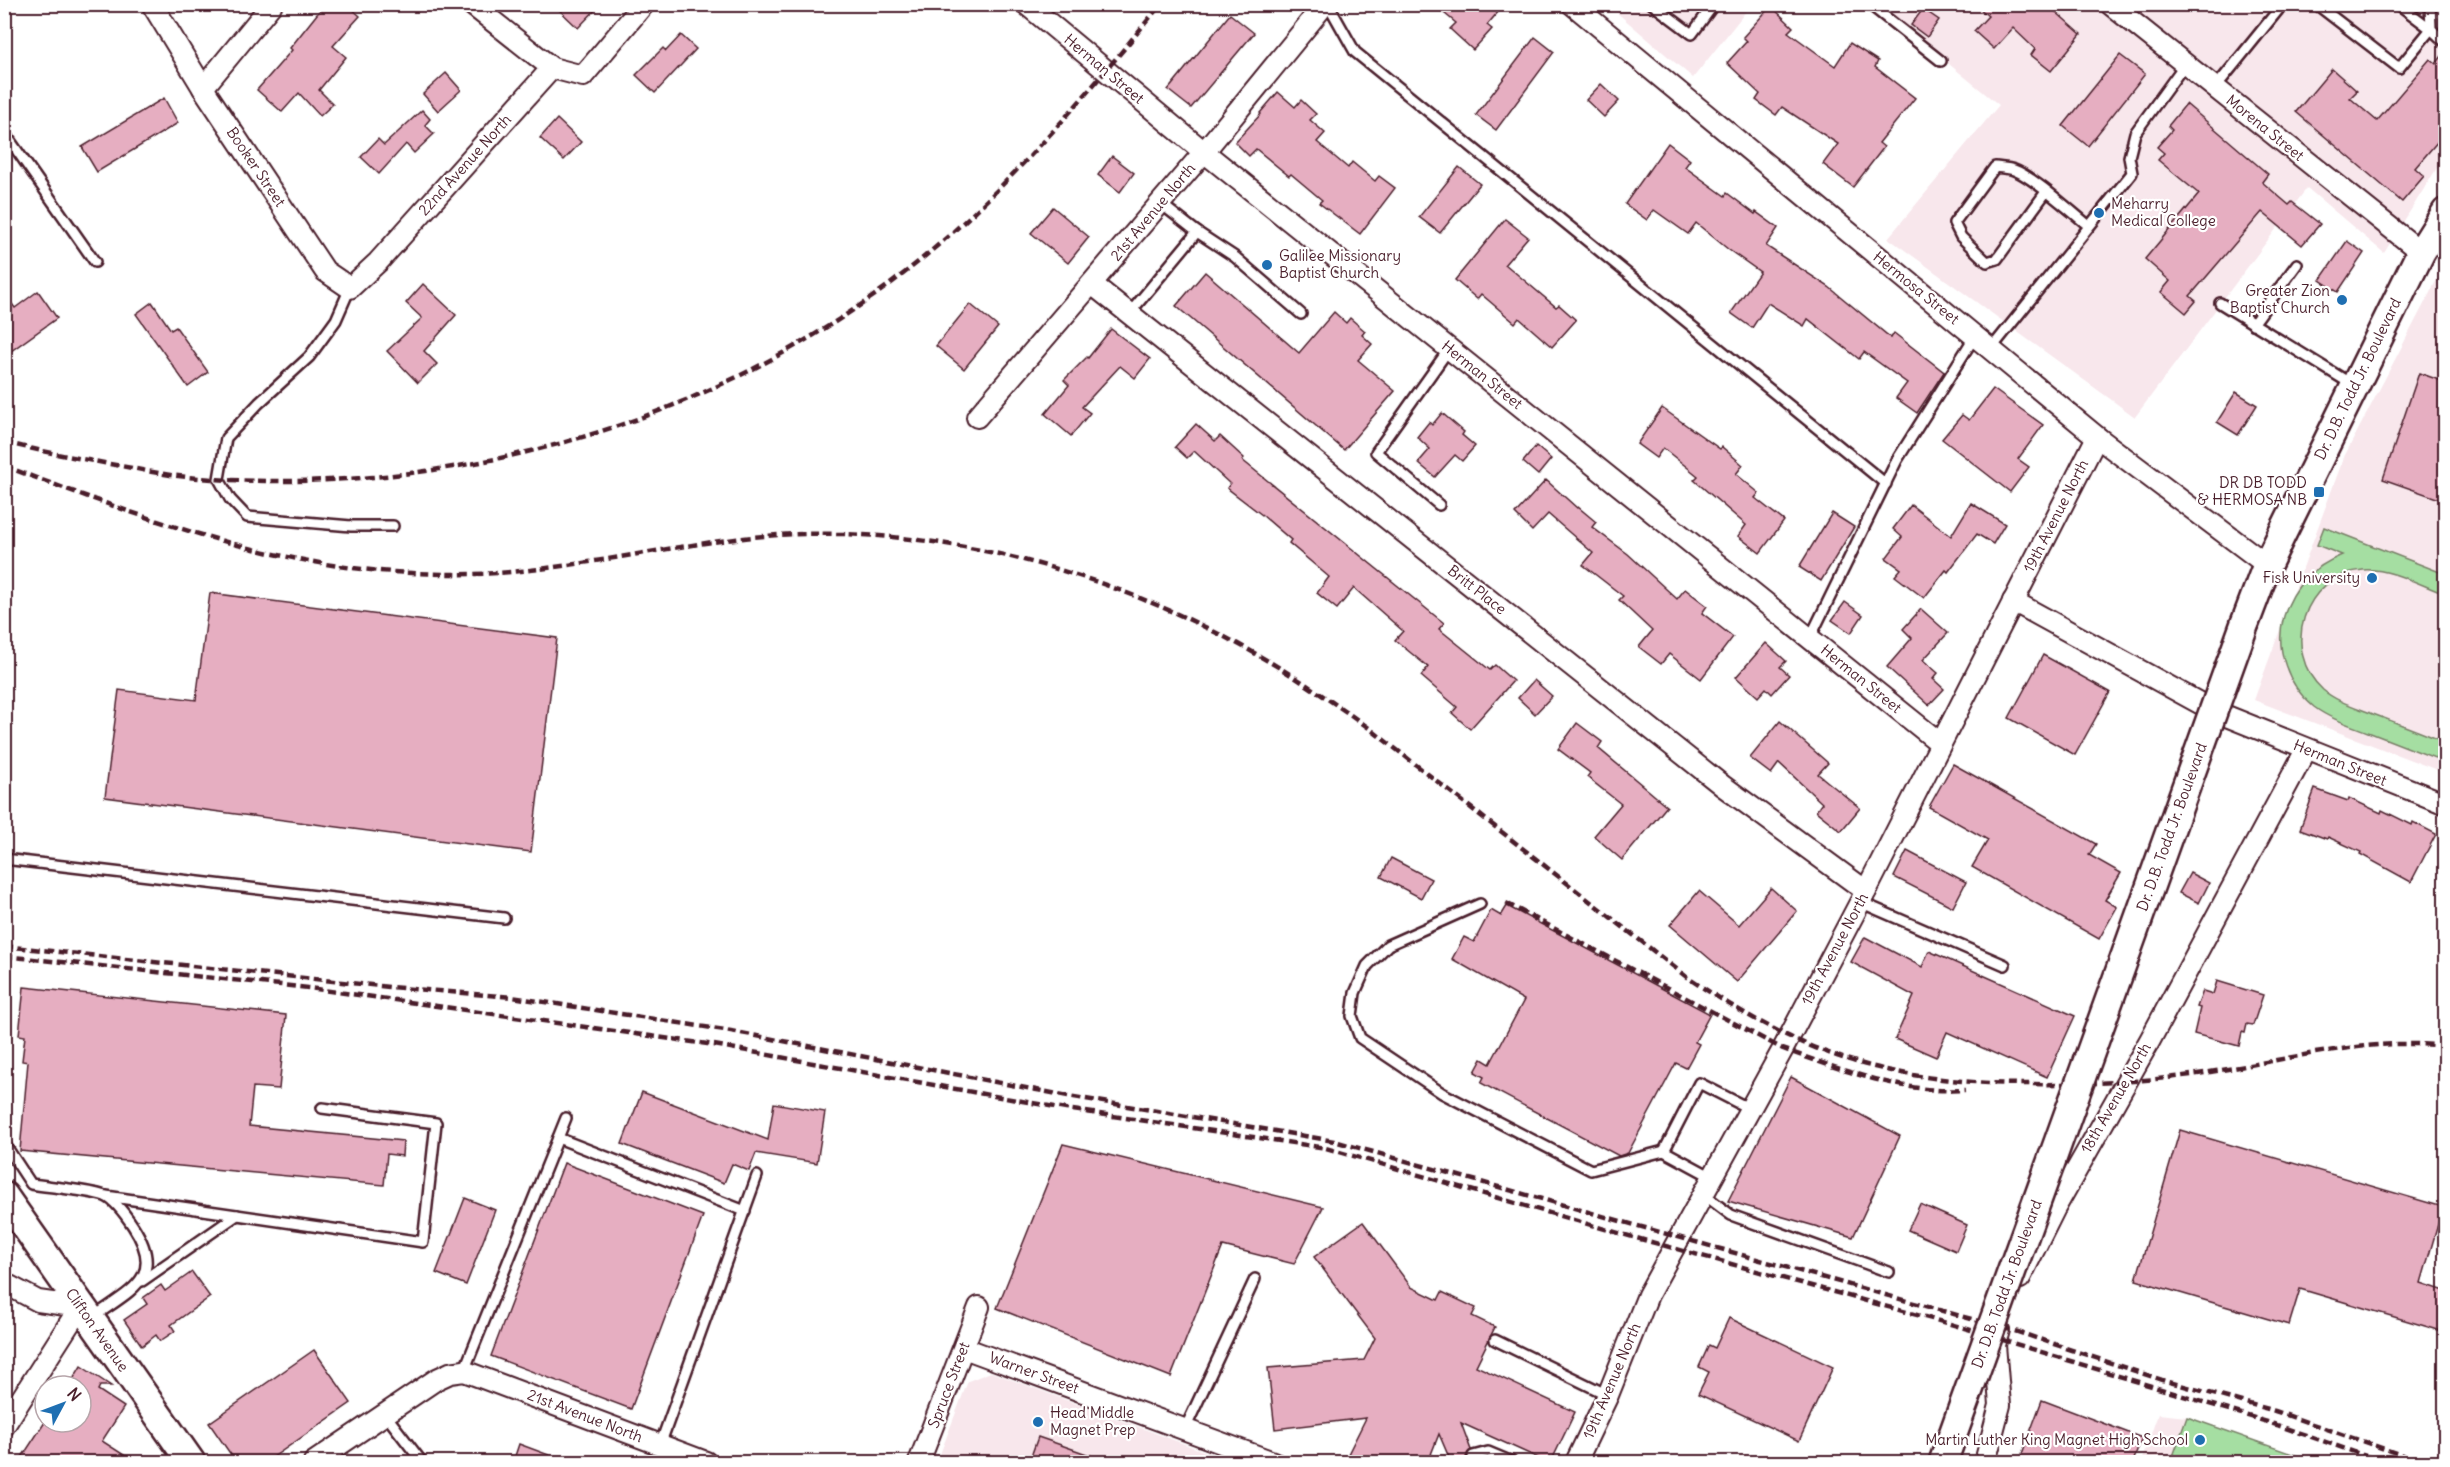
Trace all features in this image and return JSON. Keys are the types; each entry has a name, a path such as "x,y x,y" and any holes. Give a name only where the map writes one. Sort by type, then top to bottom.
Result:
{"main road":[{"name":"Dr. D.B. Todd Jr. Boulevard","path":"1943,1462 2267,565 2421,252 2445,212"},
{"name":"Clifton Avenue","path":"4,1196 191,1462"}],"street":[{"name":"Booker Street","path":"152,4 204,88 325,271 350,288"},
{"path":"204,88 272,4"},
{"path":"471,4 552,68 583,76 644,4"},
{"name":"Herman Street","path":"1026,4 1204,152 1940,743"},
{"name":"21st Avenue North","path":"977,417 1204,152 1327,4"},
{"name":"Hermosa Street","path":"1572,4 2097,437 2267,565"},
{"name":"Morena Street","path":"2110,4 2421,252"},
{"name":"22nd Avenue North","path":"350,288 378,262 552,68"},
{"name":"Britt Place","path":"1092,284 1863,896"},
{"name":"19th Avenue North","path":"1576,1462 1608,1395 1648,1294 1750,1109 1863,896 2097,437"},
{"name":"Herman Street","path":"2013,601 2214,711 2306,750 2445,804"},
{"name":"18th Avenue North","path":"1985,1462 2000,1405 1995,1345 2005,1310 2055,1208 2150,1040 2306,750"},
{"path":"4,1283 38,1301 85,1313 4,1426"},
{"name":"Spruce Street","path":"919,1462 979,1307"},
{"name":"Warner Street","path":"964,1348 1273,1462"},
{"path":"314,1462 437,1379 450,1373 464,1371"},
{"name":"21st Avenue North","path":"464,1371 706,1462"}],"lane":[{"path":"1327,4 1354,52 1886,484"},
{"path":"1652,4 1692,34 1714,4"},
{"path":"1869,4 1941,61"},
{"path":"2215,88 2283,4"},
{"path":"2316,4 2399,68 2431,29 2430,4"},
{"path":"2398,4 2431,29 2445,43"},
{"path":"1991,349 2132,173 2129,157 2135,133 2185,64"},
{"path":"4,132 95,262"},
{"path":"2046,192 1997,259 1987,262 1961,237 1954,223 1995,167 2015,170 2046,192 2090,226"},
{"path":"1160,203 1197,232 1235,257 1301,314"},
{"path":"1129,314 1197,232"},
{"path":"2253,324 2296,264"},
{"path":"350,288 336,320 309,357 259,402 226,438 219,479 230,499 247,517 351,526 393,526"},
{"path":"2220,303 2355,386"},
{"path":"1810,638 1897,460 1974,336"},
{"path":"1439,505 1376,452 1449,349"},
{"path":"4,859 504,918"},
{"path":"1863,896 2006,965"},
{"path":"1480,904 1388,945 1367,966 1355,993 1352,1016 1359,1038 1442,1093 1591,1170 1664,1151 1699,1083 1750,1109"},
{"path":"4,1143 31,1184 423,1242 436,1123 322,1108"},
{"path":"464,1371 566,1118"},
{"path":"558,1138 745,1211"},
{"path":"1664,1151 1707,1185 1731,1215 1889,1272"},
{"path":"660,1445 757,1176"},
{"path":"106,1196 139,1235 147,1256 147,1269 138,1284"},
{"path":"85,1313 138,1284 237,1215"},
{"path":"1185,1429 1255,1279"},
{"path":"1495,1340 1608,1395"},
{"path":"385,1414 422,1462"},
{"path":"1473,1456 1488,1452 1512,1462"}],"shaded area":[{"path":"1608,5 1751,5 1693,78"},
{"name":"Meharry Medical College","path":"1877,5 2445,5 2445,155 2384,253 2307,188 2135,417 1888,238 1999,105"},
{"name":"Fisk University","path":"2445,264 2445,773 2254,700 2344,457"},
{"name":"Head Middle Magnet Prep","path":"991,1372 1233,1462 937,1462 968,1381"},
{"name":"Martin Luther King Magnet High School","path":"2158,1414 2187,1417 2315,1462 2141,1462"}],"green space":[{"path":"2324,527 2445,574 2445,594 2405,578 2374,570 2342,575 2325,585 2313,600 2304,617 2301,636 2303,656 2310,674 2323,690 2347,704 2445,742 2445,762 2327,715 2305,698 2290,677 2282,653 2281,641 2281,628 2288,605 2306,578 2322,565 2342,555 2317,545"},
{"name":"Martin Luther King Magnet High School","path":"2187,1417 2315,1462 2171,1462"}],"building":[{"path":"325,4 347,4 360,16 333,46 346,57 319,90 333,104 320,116 299,93 282,112 257,90 292,50 290,48"},
{"path":"553,4 601,4 578,28"},
{"path":"1433,4 1505,4 1487,25 1492,29 1473,50 1450,29 1456,23"},
{"path":"1975,4 2047,4 2081,34 2051,71 2031,55 2035,49 2013,28 1994,49 1974,31 1988,16"},
{"path":"1771,6 1793,27 1788,32 1835,66 1850,43 1878,61 1875,67 1915,98 1879,143 1884,147 1853,187 1823,164 1838,144 1782,107 1776,115 1756,100 1760,94 1727,63 1747,41 1743,37"},
{"path":"1923,9 1939,20 1927,37 1911,25"},
{"path":"1230,14 1254,33 1191,108 1168,90"},
{"path":"681,35 696,49 655,93 636,75 663,48 666,51"},
{"path":"1535,37 1554,52 1496,130 1476,115"},
{"path":"2445,52 2445,133 2415,168 2424,176 2402,202 2296,112 2332,69 2357,91 2350,98 2377,121 2430,59 2436,64"},
{"path":"2120,55 2145,74 2088,146 2063,126"},
{"path":"446,73 461,90 438,111 423,94"},
{"path":"1601,84 1619,101 1604,117 1586,100"},
{"path":"1278,92 1295,107 1301,100 1316,114 1310,120 1325,133 1317,142 1348,168 1352,162 1375,181 1379,176 1395,188 1360,234 1319,203 1322,200 1291,174 1289,176 1256,149 1249,156 1235,142"},
{"path":"164,98 178,123 97,172 82,147"},
{"path":"2186,104 2268,174 2262,182 2289,205 2292,202 2320,224 2302,245 2262,212 2190,296 2196,301 2186,313 2161,292 2170,281 2145,259 2199,194 2158,160 2164,153 2157,147 2172,130 2168,126"},
{"path":"422,110 430,119 425,125 434,134 414,153 406,144 379,174 361,157 378,139 384,145"},
{"path":"557,119 581,142 564,160 540,138"},
{"path":"1668,143 1690,160 1685,167 1725,196 1727,193 1778,228 1766,246 1829,287 1891,338 1894,333 1944,372 1917,413 1896,398 1907,383 1864,352 1859,359 1808,319 1804,326 1768,303 1752,328 1731,313 1760,272 1696,223 1688,234 1654,210 1647,220 1625,204"},
{"path":"1112,156 1134,173 1120,192 1098,175"},
{"path":"1459,167 1480,184 1440,233 1419,217"},
{"path":"1053,207 1089,237 1068,263 1031,233"},
{"path":"1505,219 1528,237 1505,264 1556,307 1559,305 1576,320 1552,347 1519,318 1515,323 1481,294 1477,299 1455,280"},
{"path":"2347,241 2364,253 2338,292 2320,280"},
{"path":"1205,272 1299,353 1334,312 1346,323 1350,318 1365,331 1362,335 1372,344 1358,360 1395,391 1344,450 1176,306"},
{"path":"423,284 456,315 424,351 437,364 418,383 387,351 422,318 406,303"},
{"path":"38,291 57,318 4,356 4,293 15,308"},
{"path":"152,302 171,330 176,327 208,372 188,387 136,314"},
{"path":"970,304 998,327 964,369 936,346"},
{"path":"1111,329 1150,359 1135,378 1120,366 1082,407 1090,413 1071,436 1045,414 1069,385 1064,380 1088,358"},
{"path":"2419,373 2445,382 2445,501 2383,479"},
{"path":"1993,389 2043,425 2018,459 2029,467 2010,492 1942,439 1962,415 1969,420"},
{"path":"2236,392 2257,405 2238,435 2217,422"},
{"path":"1662,408 1720,449 1722,447 1743,465 1736,474 1759,493 1755,498 1784,521 1760,553 1738,536 1746,525 1694,480 1698,476 1663,448 1656,458 1637,444"},
{"path":"1442,413 1464,432 1462,435 1475,446 1462,461 1455,455 1435,477 1418,463 1430,449 1417,437 1429,422 1432,425"},
{"path":"1196,424 1215,441 1220,436 1244,458 1242,460 1444,623 1439,629 1490,670 1495,665 1513,681 1470,729 1452,713 1457,707 1421,676 1428,667 1395,640 1403,631 1354,588 1337,609 1317,593 1329,577 1289,543 1291,540 1227,488 1230,484 1194,451 1187,458 1175,447"},
{"path":"1536,446 1551,459 1538,475 1523,462"},
{"path":"1546,480 1596,522 1592,527 1628,554 1677,599 1685,589 1707,606 1702,613 1733,637 1701,679 1669,654 1661,664 1639,647 1652,631 1619,600 1623,596 1583,565 1593,553 1548,514 1532,531 1515,514"},
{"path":"1971,503 2005,524 1993,544 1977,534 1948,572 1946,570 1924,598 1895,576 1901,569 1886,558 1902,537 1893,529 1911,505 1951,536"},
{"path":"1832,513 1854,527 1821,581 1799,567"},
{"path":"210,593 557,638 531,852 105,797 119,690 196,700"},
{"path":"1845,602 1863,615 1851,633 1832,620"},
{"path":"1921,609 1948,633 1923,660 1938,673 1933,679 1944,689 1929,705 1887,667 1912,638 1903,629"},
{"path":"1766,643 1786,661 1780,667 1789,675 1772,694 1766,688 1758,697 1736,677"},
{"path":"2043,655 2110,692 2075,755 2009,718"},
{"path":"1534,680 1552,696 1535,714 1518,698"},
{"path":"1780,721 1828,763 1818,774 1860,808 1841,831 1816,811 1822,803 1779,763 1771,774 1750,758"},
{"path":"1577,723 1602,742 1598,748 1667,806 1622,860 1594,836 1621,804 1587,777 1590,773 1558,749"},
{"path":"1953,764 2096,844 2089,855 2121,873 2105,900 2117,907 2099,939 1972,867 1988,840 1929,807"},
{"path":"2315,789 2348,801 2349,798 2381,813 2382,810 2436,834 2411,882 2360,854 2361,852 2328,837 2327,839 2300,829"},
{"path":"1907,851 1966,882 1953,907 1894,877"},
{"path":"1391,858 1431,879 1421,898 1381,877"},
{"path":"2190,873 2209,883 2199,903 2179,893"},
{"path":"1771,888 1797,911 1737,982 1670,925 1699,891 1739,925"},
{"path":"1507,906 1710,1014 1695,1042 1699,1044 1686,1068 1676,1063 1628,1153 1619,1156 1481,1083 1484,1077 1475,1072 1482,1059 1490,1064 1524,1000 1452,959 1464,937 1474,942 1491,910 1501,916"},
{"path":"1865,937 1922,967 1929,951 2075,1016 2047,1077 1947,1032 1936,1057 1895,1039 1914,996 1851,962"},
{"path":"2217,981 2263,995 2253,1025 2247,1024 2245,1033 2242,1032 2239,1046 2194,1034 2200,1008 2197,1007 2203,991 2213,994"},
{"path":"24,987 286,1015 279,1089 253,1087 249,1126 403,1141 402,1156 387,1154 384,1185 20,1151 28,1062 22,1061 25,1036 19,1035"},
{"path":"1791,1077 1900,1136 1853,1237 1728,1201"},
{"path":"642,1092 768,1140 774,1103 825,1112 817,1163 756,1153 749,1171 732,1164 724,1183 622,1144"},
{"path":"2180,1130 2443,1207 2421,1283 2445,1291 2445,1332 2300,1289 2289,1325 2136,1280"},
{"path":"1063,1144 1323,1207 1294,1264 1223,1246 1171,1377 997,1308"},
{"path":"564,1163 703,1216 631,1409 491,1356"},
{"path":"465,1198 495,1210 466,1285 436,1273"},
{"path":"1920,1204 1967,1225 1956,1251 1908,1230"},
{"path":"1363,1222 1411,1287 1438,1300 1442,1292 1476,1308 1472,1316 1495,1327 1476,1366 1575,1412 1551,1462 1461,1423 1471,1450 1466,1457 1471,1462 1451,1462 1439,1434 1428,1462 1344,1462 1366,1418 1275,1429 1268,1368 1364,1360 1375,1338 1314,1257"},
{"path":"192,1272 210,1297 171,1325 175,1331 160,1341 156,1335 142,1346 124,1320 147,1304 143,1298 161,1285 165,1291"},
{"path":"1729,1318 1833,1367 1799,1441 1698,1394 1709,1372 1699,1367 1709,1345 1715,1348"},
{"path":"314,1350 351,1403 266,1462 236,1462 209,1423"},
{"path":"81,1366 93,1374 76,1374"},
{"path":"93,1374 111,1386 100,1386 98,1390 124,1407 102,1441 135,1462 31,1462 22,1457 37,1434 93,1434"},
{"path":"2042,1400 2142,1438 2133,1462 2019,1462"},
{"path":"1038,1437 1104,1460 1103,1462 1029,1462"},
{"path":"519,1444 565,1461 565,1462 513,1462"}],"railway":[{"path":"4,442 170,475 281,481 374,477 467,464 558,444 648,415 734,378 816,334 894,281 932,251 1002,185 1068,115 1161,4"},
{"path":"4,466 104,503 204,536 307,561 359,569 433,574 497,573 561,566 753,537 815,534 878,536 940,543 1002,555 1063,571 1123,591 1180,615 1271,662 1369,728 1688,978 1742,1012 1798,1041 1837,1056 1892,1071 1976,1082 2101,1083 2197,1074 2359,1047 2388,1044 2446,1046"},
{"path":"1506,903 1783,1049 1872,1079 1919,1088 1965,1090"},
{"path":"4,946 389,987 512,997 731,1031 1068,1096 1334,1141 2018,1332 2162,1380 2275,1411 2422,1462"},
{"path":"4,956 309,988 714,1045 1066,1109 1326,1148 1622,1234 1961,1327 2277,1425 2383,1462"}],"place":[{"name":"Meharry Medical College","path":"2099,213"},
{"name":"Galilee Missionary Baptist Church","path":"1267,265"},
{"name":"Greater Zion Baptist Church","path":"2342,300"},
{"name":"DR DB TODD & HERMOSA NB","path":"2319,492"},
{"name":"Fisk University","path":"2372,578"},
{"name":"Head Middle Magnet Prep","path":"1038,1422"},
{"name":"Martin Luther King Magnet High School","path":"2200,1440"}]}
